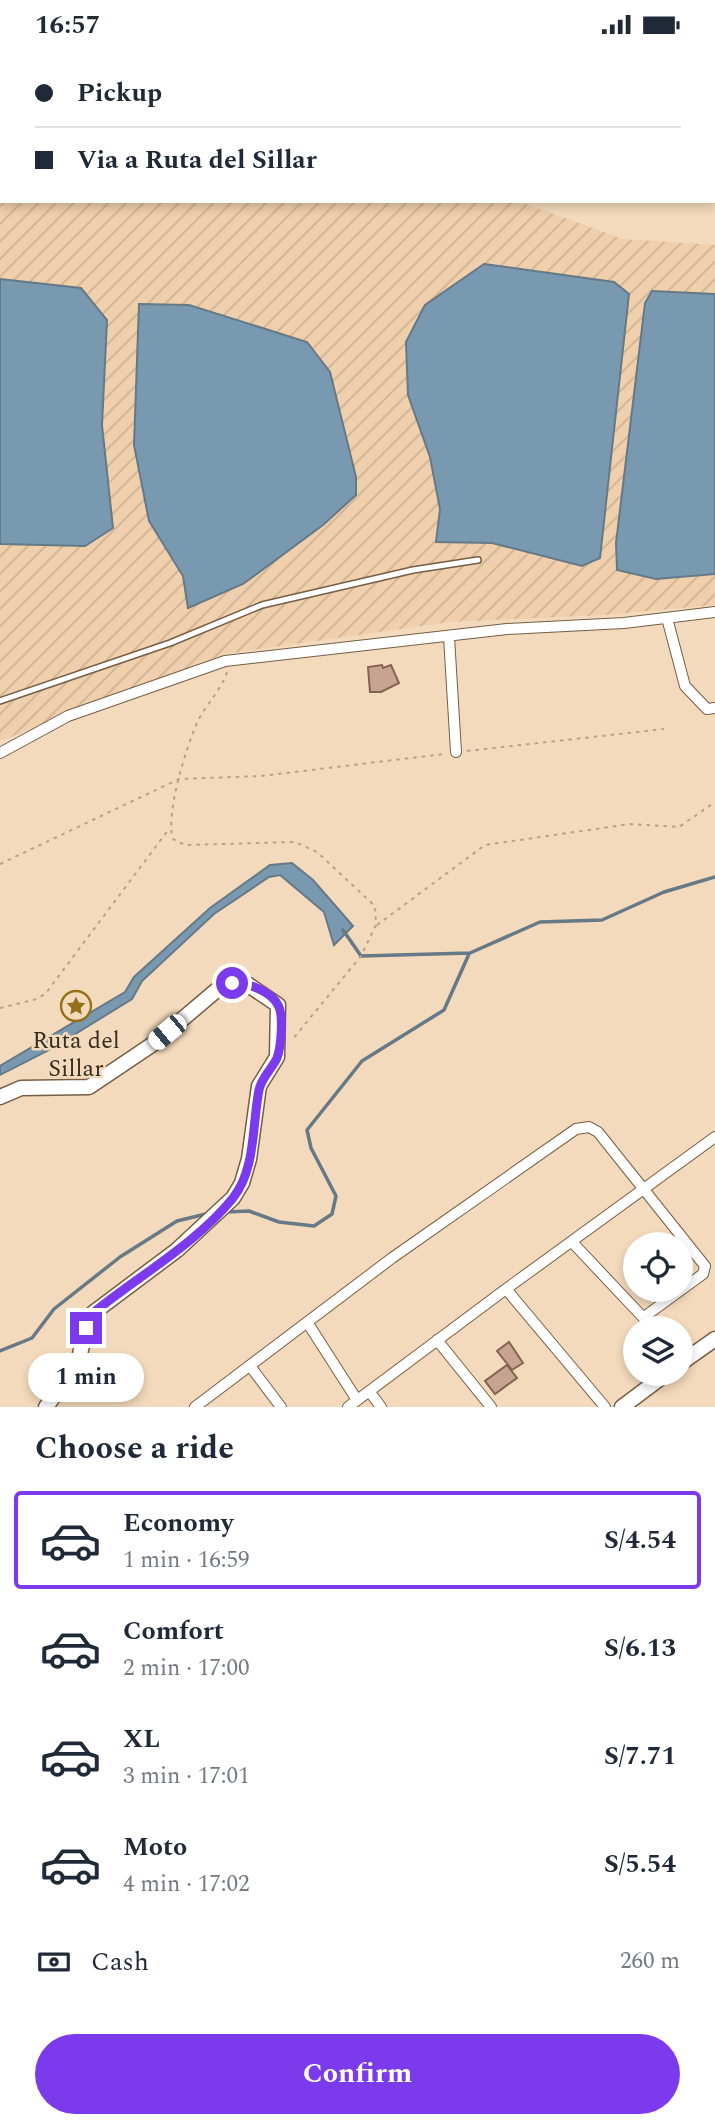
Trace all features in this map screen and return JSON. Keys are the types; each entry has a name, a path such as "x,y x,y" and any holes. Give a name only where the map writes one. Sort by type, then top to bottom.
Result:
{"street":[{"path":"0,753 68,716 112,698 225,661 507,629 715,612"},
{"path":"667,618 685,686 707,709 715,708"},
{"path":"449,637 456,752"},
{"path":"0,1097 21,1088 89,1087 153,1044 218,989 232,983 244,982 278,1005 277,1057 259,1086 249,1159 242,1183 233,1198 177,1250 93,1313 86,1328 78,1363 46,1407"},
{"path":"195,1407 392,1258 576,1129 589,1127 598,1132 677,1232"},
{"path":"307,1322 352,1404 715,1137"},
{"path":"572,1241 643,1316"},
{"path":"693,1251 705,1266 702,1274 693,1281"},
{"path":"506,1289 605,1407"},
{"path":"645,1316 665,1302"},
{"path":"693,1354 715,1339"},
{"path":"437,1340 491,1407"},
{"path":"250,1366 281,1407"},
{"path":"622,1407 650,1386"},
{"path":"369,1391 381,1407"}],"lane":[{"path":"0,701 170,643 262,605 413,570 478,560"}],"path":[{"path":"225,661 228,671 197,724 179,779 170,828 173,839 185,845 295,842 317,852 374,906 376,925"},
{"path":"0,864 179,779 261,776 664,729"},
{"path":"277,1057 361,956 376,925 485,845 630,824 680,827 715,802"},
{"path":"0,1008 37,999 46,993 170,828"}],"shaded area":[{"path":"0,203 524,203 623,239 715,245 715,605 604,615 450,622 224,654 0,741"}],"water":[{"path":"484,264 614,282 629,294 600,558 582,566 492,543 436,542 440,509 430,457 408,395 406,342 425,305"},
{"path":"0,279 81,288 107,320 102,425 113,528 85,546 0,544"},
{"path":"652,291 715,294 715,574 656,579 617,570 616,543 645,303"},
{"path":"139,304 189,305 307,342 330,372 356,477 356,495 323,525 243,584 188,608 183,576 149,521 134,445"},
{"path":"292,863 313,880 353,926 334,945 324,912 280,875 269,877 214,914 142,981 132,999 51,1049 0,1075 0,1066 125,992 134,977 210,908 270,865"}],"building":[{"path":"382,665 383,668 391,665 399,683 381,692 370,692 368,667"},
{"path":"509,1342 523,1363 512,1370 497,1351"},
{"path":"507,1365 517,1378 495,1394 485,1381"}],"waterway":[{"path":"343,930 361,956 470,953 540,922 602,920 664,892 715,877"},
{"path":"225,1212 249,1211 279,1222 314,1226 332,1214 336,1196 311,1148 307,1130 362,1061 444,1010 469,954"},
{"path":"0,1351 32,1338 54,1309 120,1257 177,1221 210,1213"}],"place":[{"name":"Ruta del Sillar","path":"76,1006"}],"route":[{"path":"86,1328 93,1313 177,1250 233,1198 242,1183 249,1159 259,1086 277,1057 280,1017 278,1005 270,996 244,982 232,983"}]}
